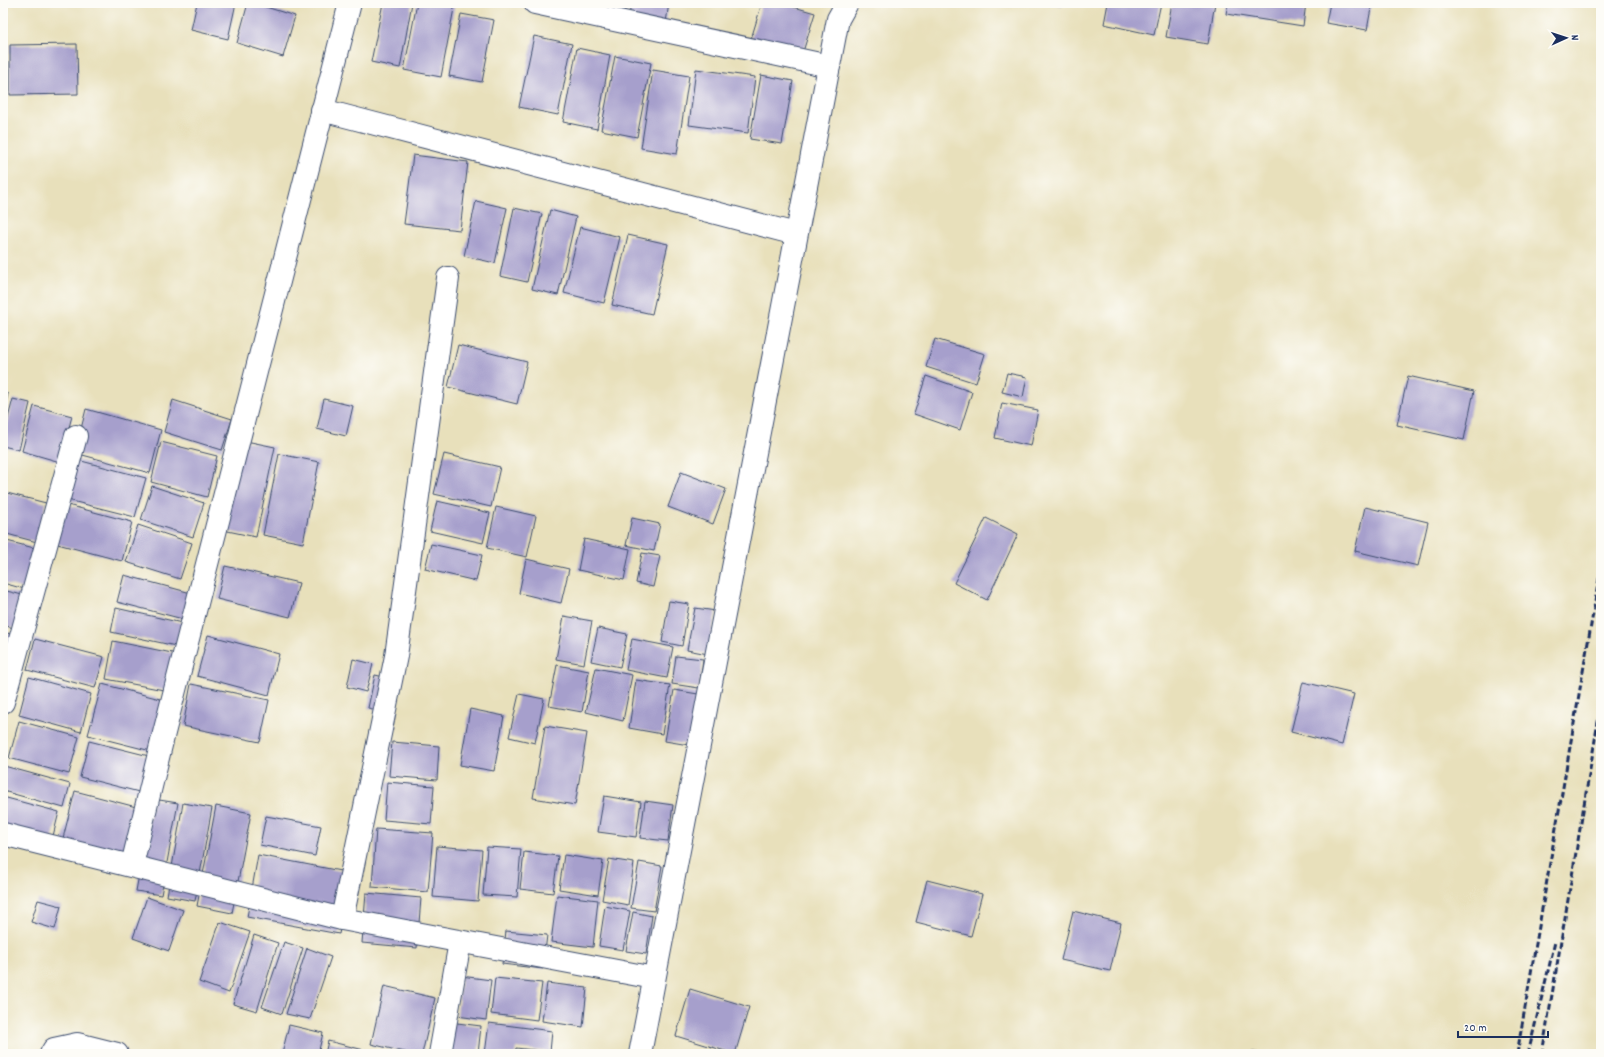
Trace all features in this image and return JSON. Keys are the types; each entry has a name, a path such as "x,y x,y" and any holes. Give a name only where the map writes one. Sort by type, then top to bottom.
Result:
{"street":[{"path":"132,865 164,733 350,3"},
{"path":"535,3 829,66"},
{"path":"640,1054 838,19 847,3"},
{"path":"322,110 796,234"},
{"path":"342,919 396,656 448,278"},
{"path":"3,702 76,436"},
{"path":"3,834 132,865 342,919 654,978"},
{"path":"440,1054 460,942"},
{"path":"51,1054 54,1049 77,1044 117,1054"}],"building":[{"path":"197,3 236,3 228,39 191,30"},
{"path":"248,3 253,3 295,16 283,57 237,43"},
{"path":"383,3 412,3 400,68 371,62"},
{"path":"417,3 455,3 441,77 404,70"},
{"path":"590,3 626,3 623,20 589,14"},
{"path":"631,3 669,3 665,29 628,23"},
{"path":"762,3 780,3 815,13 802,55 751,39"},
{"path":"1050,3 1063,3 1063,6"},
{"path":"1108,3 1161,3 1154,35 1104,24"},
{"path":"1172,3 1215,3 1208,44 1166,37"},
{"path":"1228,3 1306,3 1303,26 1226,14"},
{"path":"1330,3 1372,3 1367,30 1326,23"},
{"path":"461,14 494,20 482,82 449,76"},
{"path":"534,36 572,44 558,115 519,107"},
{"path":"77,44 78,94 10,95 10,45"},
{"path":"577,48 610,55 597,129 563,122"},
{"path":"615,56 651,63 637,137 601,130"},
{"path":"696,69 755,77 748,133 689,125"},
{"path":"653,70 689,76 677,154 641,148"},
{"path":"761,75 793,81 782,144 750,139"},
{"path":"413,155 468,162 460,230 404,224"},
{"path":"476,201 507,208 495,263 464,256"},
{"path":"514,208 542,214 527,282 500,276"},
{"path":"550,210 576,217 558,295 532,289"},
{"path":"580,227 620,237 604,303 564,293"},
{"path":"628,235 668,244 652,314 612,305"},
{"path":"935,339 985,354 976,383 926,367"},
{"path":"458,345 527,362 517,404 448,387"},
{"path":"1007,373 1027,377 1023,397 1002,392"},
{"path":"926,376 972,392 960,430 914,414"},
{"path":"1408,376 1474,391 1464,440 1397,425"},
{"path":"3,392 8,394 4,411 3,411"},
{"path":"13,399 30,403 19,450 3,446 3,437"},
{"path":"324,399 353,406 346,436 317,429"},
{"path":"173,400 232,419 222,450 164,432"},
{"path":"1002,403 1038,410 1031,446 995,438"},
{"path":"34,406 72,416 60,462 22,451"},
{"path":"86,409 161,430 150,473 75,453"},
{"path":"241,440 275,447 256,537 223,530"},
{"path":"161,442 217,456 207,497 151,482"},
{"path":"279,454 319,462 303,543 263,535"},
{"path":"444,454 500,467 491,507 434,494"},
{"path":"70,458 146,478 135,517 60,498"},
{"path":"681,472 726,489 713,524 668,507"},
{"path":"152,486 204,503 193,537 141,520"},
{"path":"3,492 46,503 37,542 3,533"},
{"path":"437,501 490,513 483,543 430,531"},
{"path":"56,502 132,522 122,561 46,541"},
{"path":"496,507 536,516 527,557 487,548"},
{"path":"1365,507 1428,522 1418,566 1355,551"},
{"path":"632,518 660,524 654,551 626,545"},
{"path":"986,518 1018,534 987,600 954,583"},
{"path":"138,525 192,543 180,579 126,562"},
{"path":"584,539 630,549 624,580 578,570"},
{"path":"3,540 38,549 28,590 3,583"},
{"path":"431,544 482,555 476,581 425,569"},
{"path":"642,553 660,556 653,587 636,583"},
{"path":"526,559 569,569 561,603 519,593"},
{"path":"225,566 299,583 290,617 217,599"},
{"path":"124,575 191,593 183,619 117,602"},
{"path":"3,590 26,596 17,629 3,625"},
{"path":"669,601 689,604 682,646 662,642"},
{"path":"116,608 182,623 176,646 111,632"},
{"path":"695,608 716,611 708,654 687,650"},
{"path":"564,616 592,621 584,664 556,659"},
{"path":"598,628 627,634 620,667 591,661"},
{"path":"3,632 15,635 3,679"},
{"path":"208,635 279,654 269,695 197,676"},
{"path":"35,639 104,657 95,688 27,670"},
{"path":"632,639 673,647 667,678 626,670"},
{"path":"113,641 177,654 169,691 106,679"},
{"path":"676,656 703,659 699,688 672,684"},
{"path":"353,659 373,664 366,692 347,687"},
{"path":"557,665 589,671 582,712 549,706"},
{"path":"596,668 632,675 623,721 586,712"},
{"path":"375,675 398,680 391,713 368,708"},
{"path":"29,677 91,694 81,732 19,715"},
{"path":"636,680 670,685 662,734 629,728"},
{"path":"1303,682 1354,694 1342,745 1291,732"},
{"path":"102,684 164,700 151,751 88,735"},
{"path":"191,684 269,700 260,742 183,726"},
{"path":"674,690 698,694 689,745 665,741"},
{"path":"519,694 544,699 535,743 509,737"},
{"path":"470,709 504,716 494,771 460,765"},
{"path":"19,721 79,737 69,774 9,758"},
{"path":"545,726 587,733 575,805 533,798"},
{"path":"89,741 153,757 143,793 80,777"},
{"path":"392,742 439,746 437,780 389,776"},
{"path":"4,766 70,784 64,808 3,791"},
{"path":"387,782 434,786 431,824 384,820"},
{"path":"75,791 140,808 124,871 59,854"},
{"path":"604,796 641,802 636,837 598,832"},
{"path":"3,797 59,812 49,852 3,839"},
{"path":"153,799 178,803 161,895 136,891"},
{"path":"645,801 673,805 668,841 640,838"},
{"path":"183,803 212,808 195,901 167,896"},
{"path":"216,806 251,813 232,913 197,906"},
{"path":"266,816 321,826 315,856 260,845"},
{"path":"376,829 433,833 428,892 372,887"},
{"path":"437,846 482,850 478,901 433,897"},
{"path":"487,847 521,849 517,897 483,895"},
{"path":"524,852 558,856 553,893 520,889"},
{"path":"258,855 351,873 339,934 247,917"},
{"path":"564,855 603,861 598,895 559,889"},
{"path":"609,859 634,863 628,905 602,900"},
{"path":"639,862 662,866 654,911 631,908"},
{"path":"927,880 982,894 971,936 916,922"},
{"path":"366,893 421,898 417,948 362,943"},
{"path":"557,895 598,900 593,947 551,942"},
{"path":"147,897 183,910 169,951 133,938"},
{"path":"38,900 61,906 55,929 31,922"},
{"path":"605,906 630,911 623,950 599,946"},
{"path":"1073,911 1121,923 1110,971 1061,960"},
{"path":"633,912 652,916 646,954 626,951"},
{"path":"220,922 250,932 229,993 199,982"},
{"path":"506,931 547,935 543,969 502,964"},
{"path":"254,935 278,943 257,1011 233,1004"},
{"path":"284,942 303,948 282,1014 262,1007"},
{"path":"307,948 331,957 310,1019 286,1014"},
{"path":"461,976 491,980 486,1020 457,1016"},
{"path":"495,978 542,983 537,1020 491,1014"},
{"path":"547,983 587,988 583,1027 542,1021"},
{"path":"384,986 435,998 422,1054 413,1054 371,1044"},
{"path":"690,989 749,1007 735,1054 676,1036"},
{"path":"449,1022 481,1026 478,1054 445,1054"},
{"path":"489,1023 552,1031 550,1052 516,1048 515,1054 485,1054"},
{"path":"289,1025 323,1033 318,1054 282,1054"},
{"path":"328,1041 364,1050 363,1054 325,1054"},
{"path":"1252,1052 1264,1053 1264,1054 1252,1054"}],"railway":[{"path":"1517,1054 1601,567"},
{"path":"1542,1054 1601,704"},
{"path":"1528,1054 1555,942"}]}
